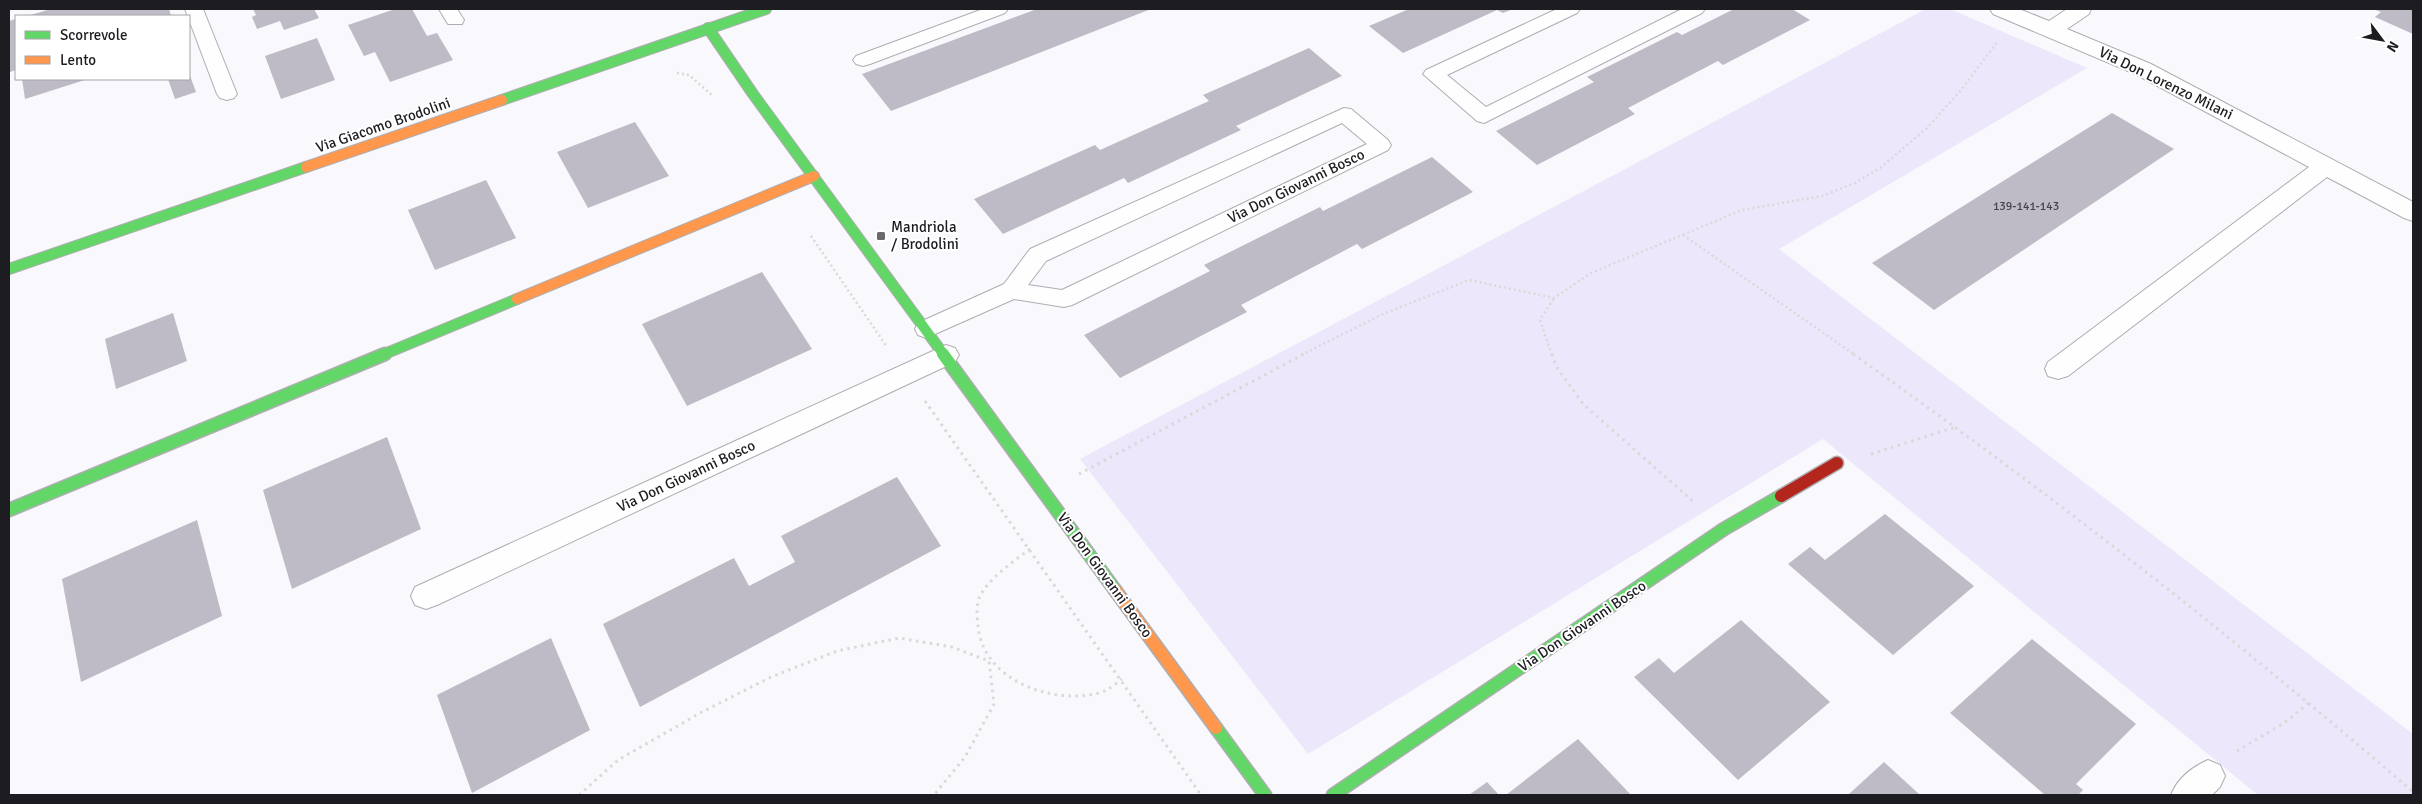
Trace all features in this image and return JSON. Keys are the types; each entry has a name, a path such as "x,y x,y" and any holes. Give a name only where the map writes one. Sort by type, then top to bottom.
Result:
{"street":[{"name":"Via Giacomo Brodolini","path":"9,269 766,9"},
{"name":"Via Don Lorenzo Milani","path":"2001,9 2143,69 2327,164 2413,212"},
{"path":"2051,30 2081,9"},
{"name":"Via Don Giovanni Bosco","path":"708,28 1265,795"},
{"path":"2058,369 2327,164"},
{"path":"9,510 814,176"},
{"name":"Via Don Giovanni Bosco","path":"426,596 946,355"},
{"name":"Via Don Giovanni Bosco","path":"1333,795 1724,529 1837,463"}],"lane":[{"path":"194,9 227,94"},
{"path":"863,60 999,9"},
{"path":"1571,9 1433,74 1484,116 1696,9"},
{"name":"Via Don Giovanni Bosco","path":"926,329 1012,290 1038,255 1344,114 1381,145 1064,299 1012,290"}],"path":[{"path":"1724,529 1583,404 1556,366 1540,320 1554,298 1591,273 1742,210 1822,196 1855,183 1880,168 1927,128 1961,90 1999,39"},
{"path":"672,72 689,76 712,95 718,103"},
{"path":"780,190 889,349"},
{"path":"1682,235 1852,351 1956,427 2215,626 2413,792"},
{"path":"1079,474 1270,371 1383,314 1469,280 1554,298"},
{"path":"923,399 1030,549 1044,572 1122,679 1201,795"},
{"path":"1837,463 1956,427"},
{"path":"934,795 966,757 994,704 989,661 977,627 979,597 1007,566 1030,549"},
{"path":"579,795 618,760 702,712 771,677 837,651 899,638 952,647 989,661 1024,686 1065,696 1101,693 1122,679"},
{"path":"2198,786 2222,762 2262,734 2295,717 2309,703"}],"shaded area":[{"path":"1926,9 1950,9 2087,68 1779,249 2413,734 2413,795 2258,795 1823,439 1308,754 1080,459"}],"building":[{"path":"51,9 169,9 171,15 30,15"},
{"path":"253,9 314,9 319,18 284,30 280,21 257,29 252,17 256,15"},
{"path":"395,9 412,9 427,36 437,33 453,60 390,82 375,52 364,56 348,25"},
{"path":"1037,9 1151,9 891,111 862,74"},
{"path":"1409,9 1513,9 1503,13 1497,10 1403,53 1369,26"},
{"path":"1734,9 1792,9 1810,20 1723,65 1718,61 1628,108 1635,114 1537,165 1496,131 1594,82 1587,77 1677,32 1682,35"},
{"path":"2373,9 2413,9 2413,34 2375,17 2381,12"},
{"path":"15,19 15,70 10,72 9,21"},
{"path":"317,38 335,80 281,99 265,56"},
{"path":"1309,48 1342,76 1236,126 1241,130 1128,183 1124,178 1003,234 974,199 1095,145 1100,150 1209,101 1203,95"},
{"path":"190,76 196,92 175,99 168,80 190,80"},
{"path":"22,80 85,80 25,99"},
{"path":"2112,113 2174,149 1934,310 1872,263"},
{"path":"635,122 669,176 588,208 557,152"},
{"path":"1432,157 1473,192 1362,249 1357,244 1241,305 1247,312 1120,378 1084,335 1210,271 1204,265 1320,207 1323,211"},
{"path":"486,180 516,238 435,270 408,210"},
{"path":"762,272 812,349 687,406 642,324"},
{"path":"173,313 187,361 116,389 105,339"},
{"path":"387,437 421,529 292,589 263,490"},
{"path":"897,477 941,546 640,707 603,624 734,558 749,586 795,562 781,536"},
{"path":"1885,514 1974,586 1893,655 1788,564 1810,547 1825,560"},
{"path":"197,520 222,616 81,682 62,579"},
{"path":"1741,620 1830,702 1738,780 1634,677 1659,658 1674,673"},
{"path":"551,638 590,730 472,793 437,695"},
{"path":"2032,639 2136,724 2076,784 2083,790 2078,795 2045,795 1950,713"},
{"path":"1578,739 1631,795 1506,795"},
{"path":"1884,762 1920,795 1848,795"},
{"path":"1487,782 1499,795 1469,795"}],"traffic: fast":[{"path":"502,100 766,9"},
{"path":"708,28 753,94 1115,590"},
{"path":"9,269 306,167"},
{"path":"9,510 517,299"},
{"path":"1333,795 1724,529 1781,496"},
{"path":"1216,728 1265,795"}],"traffic: slow":[{"path":"306,167 502,100"},
{"path":"517,299 814,176"},
{"path":"1115,590 1216,728"}],"traffic: jam":[{"path":"1781,496 1837,463"}],"place":[{"name":"Mandriola / Brodolini","path":"881,236"}]}
